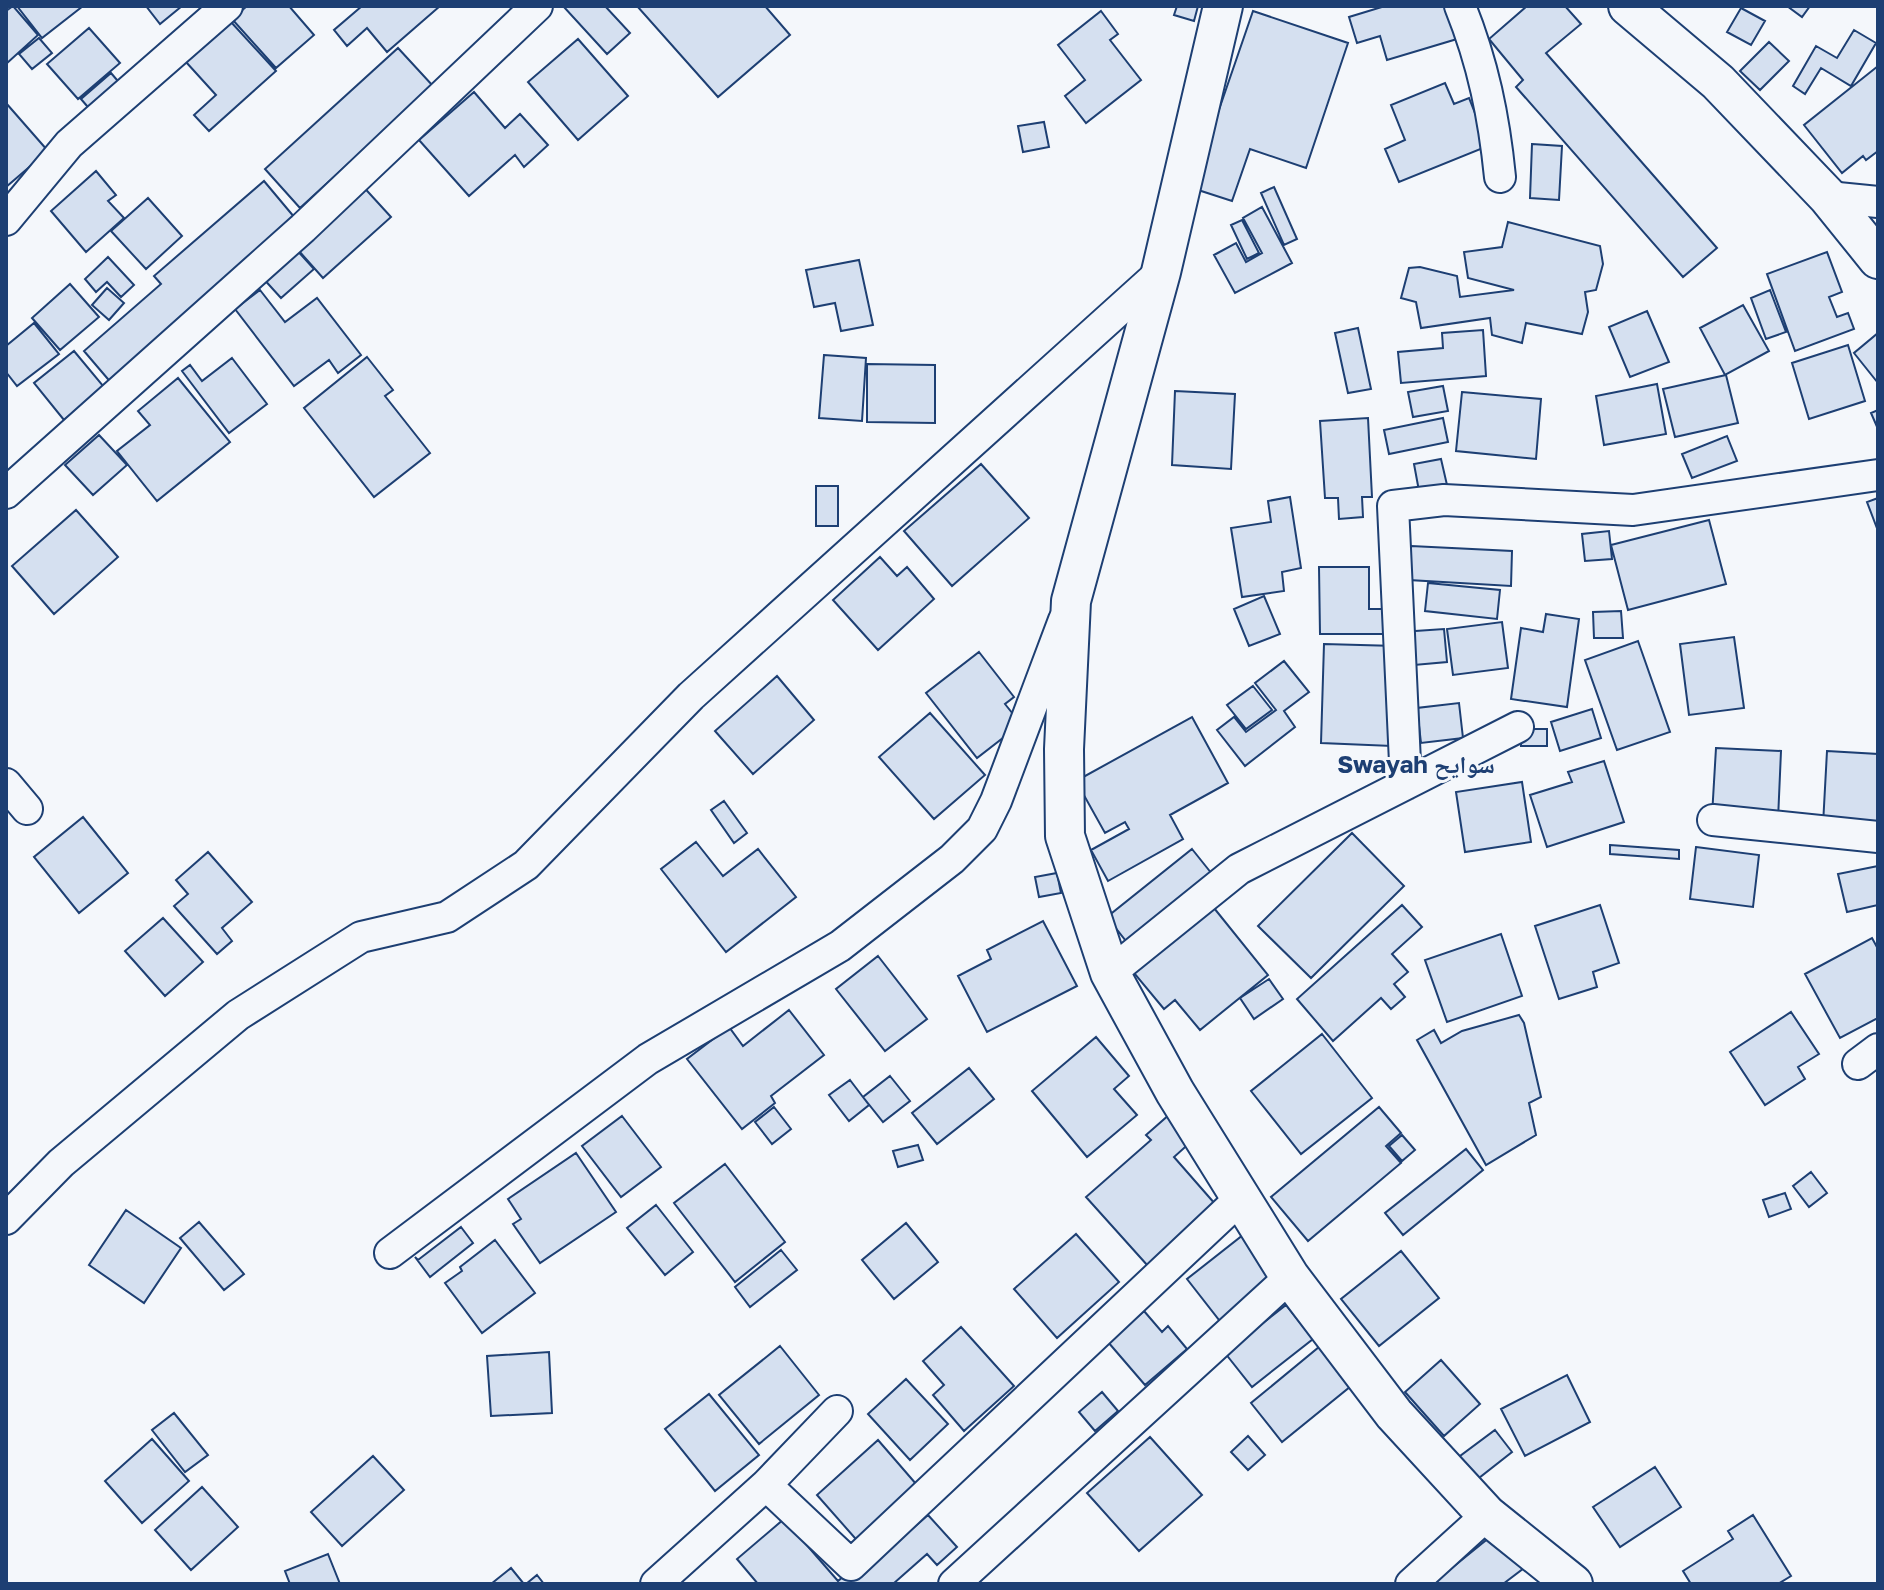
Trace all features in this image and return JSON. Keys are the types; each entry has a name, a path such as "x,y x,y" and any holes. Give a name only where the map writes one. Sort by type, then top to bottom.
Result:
{"street":[{"path":"6,220 69,144 227,6"},
{"path":"6,493 303,228 537,6"},
{"path":"390,1253 648,1059 840,946 952,859 982,829 996,801 1071,601 1161,272 1223,6"},
{"path":"1460,6 1477,46 1493,111 1500,177"},
{"path":"1628,6 1718,82 1828,197 1878,259"},
{"path":"1828,197 1878,202"},
{"path":"6,1219 61,1163 238,1015 361,937 447,917 526,865 691,696 1161,272"},
{"path":"1406,784 1393,506 1444,500 1633,510 1878,475"},
{"path":"1071,601 1064,749 1065,836 1110,973 1175,1092 1243,1196 1290,1277 1394,1414 1487,1515 1573,1584"},
{"path":"1110,973 1239,869 1518,727"},
{"path":"6,784 27,809"},
{"path":"1713,820 1878,837"},
{"path":"766,1485 851,1565 1243,1196"},
{"path":"954,1584 1290,1277"},
{"path":"656,1584 766,1485 837,1411"},
{"path":"1411,1584 1487,1515"}],"building":[{"path":"13,6 38,35 6,64 6,11"},
{"path":"17,6 83,6 42,38"},
{"path":"146,6 182,6 160,24"},
{"path":"247,6 289,6 314,35 276,68 232,19"},
{"path":"362,6 440,6 387,52 367,28 347,46 334,30"},
{"path":"563,6 605,6 630,33 607,54"},
{"path":"637,6 765,6 790,35 718,97"},
{"path":"1177,6 1198,6 1194,21 1174,15"},
{"path":"1385,6 1447,6 1457,39 1387,60 1380,36 1357,43 1349,17"},
{"path":"1527,6 1565,6 1581,24 1546,53 1717,248 1683,277 1516,87 1523,80 1489,39"},
{"path":"1787,6 1810,6 1802,17"},
{"path":"1741,8 1765,21 1751,45 1727,32"},
{"path":"1101,11 1118,34 1110,40 1141,80 1086,123 1065,96 1085,80 1058,45"},
{"path":"1253,11 1348,43 1306,168 1250,149 1232,201 1192,188"},
{"path":"231,22 276,71 209,131 194,115 216,95 186,62"},
{"path":"89,28 120,63 78,99 47,64"},
{"path":"1854,30 1876,43 1851,86 1821,68 1805,94 1793,86 1816,46 1837,58"},
{"path":"39,38 52,53 32,69 19,54"},
{"path":"578,39 628,96 578,140 528,82"},
{"path":"1769,42 1789,61 1760,90 1740,71"},
{"path":"398,48 433,86 300,208 265,169"},
{"path":"1878,66 1878,151 1866,160 1863,156 1842,173 1804,125"},
{"path":"111,73 123,87 93,113 81,99"},
{"path":"1445,83 1454,104 1469,98 1488,146 1399,182 1385,149 1405,140 1391,105"},
{"path":"474,92 505,128 520,114 548,145 524,167 515,155 469,196 419,140"},
{"path":"6,103 48,151 6,187"},
{"path":"1044,122 1049,147 1023,152 1018,126"},
{"path":"1532,144 1562,146 1559,200 1530,198"},
{"path":"96,171 116,195 108,201 124,218 86,252 51,211"},
{"path":"264,181 300,224 113,385 84,351 161,284 154,276"},
{"path":"359,182 391,217 323,278 291,242"},
{"path":"1274,187 1297,239 1284,245 1261,193"},
{"path":"148,198 182,236 146,269 111,231"},
{"path":"1262,207 1292,263 1235,293 1214,255 1236,243 1246,262 1262,253 1243,218"},
{"path":"1242,220 1259,253 1247,259 1231,225"},
{"path":"1508,222 1600,246 1603,264 1596,290 1585,292 1588,312 1582,334 1526,323 1522,343 1492,335 1490,318 1421,328 1416,302 1401,298 1409,268 1420,267 1457,276 1460,297 1514,290 1468,278 1464,252 1502,247"},
{"path":"294,247 314,269 281,298 261,276"},
{"path":"1827,252 1842,292 1829,297 1837,317 1848,313 1854,329 1795,351 1767,274"},
{"path":"108,257 134,285 121,297 107,282 96,292 85,279"},
{"path":"859,260 873,325 841,331 835,303 814,307 806,270"},
{"path":"70,284 99,317 60,350 32,318"},
{"path":"107,288 124,303 109,320 92,305"},
{"path":"260,290 285,322 317,298 361,355 338,373 329,360 294,386 235,309"},
{"path":"1770,290 1786,332 1766,339 1751,298"},
{"path":"1743,305 1769,351 1725,375 1700,328"},
{"path":"1647,311 1669,362 1630,377 1609,327"},
{"path":"34,323 59,354 17,386 6,372 6,346"},
{"path":"1358,328 1371,389 1348,393 1335,333"},
{"path":"1483,330 1486,376 1401,383 1398,352 1443,348 1442,333"},
{"path":"1878,333 1878,383 1854,353"},
{"path":"1848,345 1865,401 1809,419 1792,363"},
{"path":"74,351 104,387 64,420 34,383"},
{"path":"824,355 866,358 862,421 819,418"},
{"path":"367,357 393,390 385,396 430,453 374,497 304,408"},
{"path":"232,358 267,404 229,433 182,371 190,365 202,381"},
{"path":"867,364 935,365 935,423 867,422"},
{"path":"1726,375 1738,423 1675,437 1663,389"},
{"path":"178,378 230,442 157,501 117,451 150,425 138,411"},
{"path":"1657,384 1666,434 1604,445 1596,396"},
{"path":"1443,386 1448,411 1413,417 1408,392"},
{"path":"1175,391 1235,394 1231,469 1172,465"},
{"path":"1462,392 1541,399 1536,459 1456,451"},
{"path":"1878,410 1878,429 1871,413"},
{"path":"1368,418 1372,497 1362,497 1363,517 1339,519 1338,498 1325,498 1320,421"},
{"path":"1443,418 1448,442 1389,454 1384,430"},
{"path":"99,435 127,465 93,495 65,465"},
{"path":"1727,436 1737,461 1692,478 1682,454"},
{"path":"1441,459 1447,485 1419,491 1414,464"},
{"path":"981,464 1029,518 952,586 904,531"},
{"path":"816,486 838,486 838,526 816,526"},
{"path":"1290,497 1301,568 1282,572 1284,591 1242,597 1231,528 1271,522 1268,501"},
{"path":"1878,498 1878,531 1867,502"},
{"path":"76,510 118,557 54,614 12,566"},
{"path":"1709,520 1726,584 1628,610 1611,545"},
{"path":"1609,531 1612,559 1585,561 1582,534"},
{"path":"1411,546 1512,551 1511,586 1409,580"},
{"path":"880,557 897,576 907,567 934,599 878,650 833,600"},
{"path":"1319,567 1369,567 1369,609 1390,609 1390,634 1320,634"},
{"path":"1428,583 1500,590 1497,619 1425,611"},
{"path":"1264,596 1280,634 1249,646 1234,609"},
{"path":"1621,611 1623,638 1594,638 1593,612"},
{"path":"1546,614 1579,619 1567,707 1511,699 1521,628 1543,632"},
{"path":"1502,622 1508,668 1453,675 1447,629"},
{"path":"1444,629 1447,662 1403,666 1401,632"},
{"path":"1734,637 1744,708 1689,715 1680,644"},
{"path":"1638,641 1670,732 1617,750 1585,660"},
{"path":"1324,644 1396,646 1392,746 1321,743"},
{"path":"979,652 1014,697 1005,704 1021,724 977,758 926,693"},
{"path":"1284,661 1309,692 1284,711 1295,727 1245,766 1217,730 1234,717 1246,732 1276,710 1255,683"},
{"path":"777,676 814,720 753,774 715,731"},
{"path":"1253,686 1272,710 1246,729 1227,705"},
{"path":"1459,703 1463,738 1421,743 1417,708"},
{"path":"1592,709 1601,738 1560,751 1551,722"},
{"path":"930,713 985,775 934,819 879,757"},
{"path":"1192,717 1228,783 1170,815 1183,839 1108,881 1091,850 1129,829 1125,822 1105,833 1076,781"},
{"path":"1521,729 1547,729 1547,746 1521,746"},
{"path":"1716,748 1781,751 1778,820 1712,816"},
{"path":"1827,751 1878,754 1878,828 1823,825"},
{"path":"1604,761 1624,822 1547,847 1530,795 1572,782 1568,772"},
{"path":"1522,782 1531,842 1465,852 1456,792"},
{"path":"724,801 747,833 734,843 711,810"},
{"path":"83,817 128,873 79,913 34,857"},
{"path":"1352,833 1404,886 1311,978 1258,926"},
{"path":"696,842 723,876 758,849 796,897 726,952 661,869"},
{"path":"1610,845 1679,850 1679,859 1610,854"},
{"path":"1696,847 1759,855 1753,907 1690,899"},
{"path":"1192,849 1212,874 1126,941 1107,917"},
{"path":"208,852 252,902 222,928 232,941 217,954 174,906 188,894 176,880"},
{"path":"1878,866 1878,905 1847,912 1838,874"},
{"path":"1057,873 1061,893 1039,897 1035,877"},
{"path":"1402,905 1422,927 1392,954 1408,972 1394,984 1405,997 1391,1009 1381,998 1333,1041 1297,999"},
{"path":"1600,905 1619,963 1593,972 1597,987 1559,999 1535,926"},
{"path":"1214,908 1268,975 1200,1030 1175,1000 1164,1009 1134,973"},
{"path":"163,918 203,962 165,996 125,951"},
{"path":"1043,921 1077,986 987,1032 958,976 991,959 987,950"},
{"path":"1501,934 1522,996 1447,1022 1425,960"},
{"path":"1872,938 1878,949 1878,1018 1840,1038 1805,974"},
{"path":"878,956 927,1019 885,1051 836,989"},
{"path":"1269,979 1283,999 1254,1019 1240,998"},
{"path":"789,1010 824,1055 771,1096 775,1103 742,1129 687,1059 729,1027 743,1046"},
{"path":"1791,1012 1819,1054 1798,1067 1805,1079 1765,1105 1730,1052"},
{"path":"1519,1015 1524,1023 1541,1097 1529,1103 1536,1135 1486,1165 1417,1040 1434,1030 1441,1043 1462,1031"},
{"path":"1322,1034 1372,1098 1301,1154 1251,1091"},
{"path":"1096,1037 1129,1076 1114,1089 1137,1115 1087,1157 1032,1091"},
{"path":"969,1068 994,1099 937,1144 912,1113"},
{"path":"890,1076 910,1101 883,1122 863,1097"},
{"path":"850,1080 869,1105 849,1121 829,1095"},
{"path":"774,1107 791,1129 772,1144 755,1122"},
{"path":"1379,1107 1401,1133 1386,1146 1401,1163 1308,1241 1271,1197"},
{"path":"1170,1114 1193,1140 1174,1157 1216,1205 1148,1266 1086,1197 1151,1140 1146,1135"},
{"path":"622,1116 661,1167 621,1197 582,1146"},
{"path":"1402,1135 1415,1150 1402,1161 1389,1146"},
{"path":"918,1145 923,1160 898,1167 893,1151"},
{"path":"1466,1149 1483,1170 1403,1235 1385,1213"},
{"path":"576,1153 616,1212 540,1263 513,1224 521,1219 508,1199"},
{"path":"725,1164 785,1242 735,1282 674,1203"},
{"path":"1811,1172 1827,1193 1809,1207 1793,1186"},
{"path":"1785,1193 1791,1209 1769,1217 1763,1200"},
{"path":"656,1205 693,1252 665,1275 627,1228"},
{"path":"126,1210 181,1248 144,1303 89,1265"},
{"path":"199,1222 244,1274 224,1290 180,1238"},
{"path":"906,1223 938,1262 894,1299 862,1260"},
{"path":"461,1227 473,1243 430,1277 415,1257 418,1260"},
{"path":"1076,1234 1119,1282 1057,1338 1014,1289"},
{"path":"1243,1235 1280,1281 1223,1325 1187,1279"},
{"path":"495,1240 535,1293 482,1333 445,1283"},
{"path":"781,1250 797,1270 750,1307 735,1287"},
{"path":"1401,1251 1439,1298 1379,1346 1341,1299"},
{"path":"1286,1305 1313,1339 1252,1387 1225,1353"},
{"path":"1144,1311 1162,1332 1168,1326 1187,1349 1145,1385 1108,1342"},
{"path":"961,1327 1014,1386 964,1431 933,1395 944,1385 923,1361"},
{"path":"780,1346 819,1395 759,1444 719,1395"},
{"path":"1319,1347 1351,1386 1282,1442 1251,1403"},
{"path":"549,1352 552,1413 491,1416 487,1356"},
{"path":"1441,1360 1480,1404 1444,1436 1405,1392"},
{"path":"1567,1375 1590,1422 1525,1456 1501,1409"},
{"path":"906,1379 948,1424 910,1460 868,1414"},
{"path":"1102,1392 1118,1411 1095,1431 1079,1412"},
{"path":"709,1394 759,1455 715,1491 665,1429"},
{"path":"174,1413 208,1455 185,1472 152,1430"},
{"path":"1495,1430 1512,1452 1470,1485 1452,1462"},
{"path":"1248,1436 1265,1455 1248,1470 1231,1452"},
{"path":"1150,1437 1202,1495 1139,1551 1087,1493"},
{"path":"152,1439 189,1481 142,1523 105,1481"},
{"path":"878,1440 923,1492 862,1546 817,1495"},
{"path":"373,1456 404,1490 342,1546 311,1512"},
{"path":"1655,1467 1681,1507 1620,1547 1593,1507"},
{"path":"202,1487 238,1527 191,1570 155,1530"},
{"path":"928,1515 957,1547 937,1565 927,1554 893,1584 758,1584 737,1559 784,1519 838,1581 851,1570 857,1577"},
{"path":"1753,1515 1791,1576 1778,1584 1691,1584 1683,1571 1733,1539 1728,1531"},
{"path":"1495,1533 1524,1568 1503,1584 1432,1584"},
{"path":"328,1554 340,1584 290,1584 285,1571"},
{"path":"511,1568 524,1584 491,1584"},
{"path":"537,1575 544,1584 526,1584"}],"district":[{"name":"Swayah سوايح","path":"1416,765"}]}
